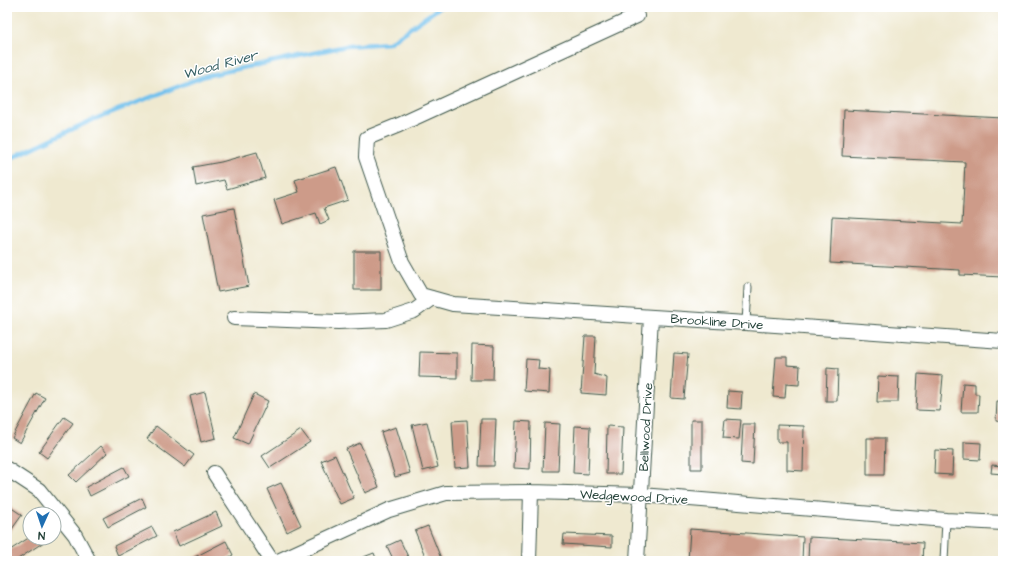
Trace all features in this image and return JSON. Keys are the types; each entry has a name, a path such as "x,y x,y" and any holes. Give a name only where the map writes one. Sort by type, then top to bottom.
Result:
{"street":[{"name":"Brookline Drive","path":"637,16 399,125 367,138 366,157 402,262 421,295 453,304 1003,341"},
{"path":"234,318 338,322 386,320 414,311 432,298"},
{"name":"Bellwood Drive","path":"637,561 651,317"},
{"path":"7,469 39,490 75,535 89,561"},
{"path":"214,473 272,561"},
{"path":"529,561 531,492"},
{"name":"Wedgewood Drive","path":"278,561 389,510 446,493 531,492 641,495 946,520 1003,523"}],"lane":[{"path":"746,323 748,287"},
{"path":"944,561 946,520"}],"building":[{"path":"844,110 1003,118 1003,277 960,275 960,270 830,263 832,217 962,224 965,162 842,156"},
{"path":"257,152 265,178 227,189 224,180 196,186 193,167 221,162"},
{"path":"336,167 348,200 324,208 329,220 320,224 316,213 282,224 274,200 299,192 295,180"},
{"path":"234,208 249,286 218,292 203,214"},
{"path":"354,251 381,251 381,290 354,290"},
{"path":"585,336 596,336 594,374 607,378 606,395 581,393"},
{"path":"472,345 494,346 493,380 471,380"},
{"path":"420,352 457,353 457,378 419,377"},
{"path":"674,353 688,354 684,399 671,398"},
{"path":"776,357 787,357 787,365 800,366 799,385 786,384 785,398 773,397"},
{"path":"526,359 539,360 538,369 550,370 549,393 524,391"},
{"path":"827,368 838,369 837,401 826,401"},
{"path":"918,374 943,376 940,411 916,410"},
{"path":"878,376 899,377 898,402 877,402"},
{"path":"963,383 975,384 975,394 979,394 978,412 961,412"},
{"path":"728,391 742,392 741,409 727,408"},
{"path":"205,392 216,438 201,442 190,396"},
{"path":"36,393 45,398 20,443 12,438"},
{"path":"254,394 268,401 248,444 234,438"},
{"path":"997,401 1003,401 1003,422 996,421"},
{"path":"64,417 73,423 47,458 39,452"},
{"path":"481,419 496,419 494,466 479,466"},
{"path":"725,419 741,420 739,439 723,438"},
{"path":"467,420 470,467 455,468 452,421"},
{"path":"691,420 702,420 702,469 691,469"},
{"path":"516,421 531,422 530,469 514,468"},
{"path":"427,422 438,467 423,471 412,425"},
{"path":"545,423 560,424 558,471 543,471"},
{"path":"743,424 755,424 753,464 741,463"},
{"path":"777,425 804,426 803,471 787,470 787,442 777,442"},
{"path":"156,426 194,455 185,467 147,439"},
{"path":"575,426 590,427 588,474 573,473"},
{"path":"607,426 623,427 621,474 606,474"},
{"path":"396,427 410,473 395,477 381,432"},
{"path":"301,430 310,442 270,468 262,456"},
{"path":"867,438 885,438 884,475 867,475"},
{"path":"964,442 981,443 980,460 964,459"},
{"path":"360,443 379,487 365,493 346,449"},
{"path":"101,446 107,453 76,482 69,475"},
{"path":"935,450 953,451 952,475 934,474"},
{"path":"335,455 354,498 340,504 321,461"},
{"path":"992,465 1003,466 1003,474 991,473"},
{"path":"124,467 129,476 90,496 86,487"},
{"path":"281,483 301,525 287,532 267,489"},
{"path":"142,498 146,507 108,527 103,518"},
{"path":"10,507 22,515 7,536 7,512"},
{"path":"216,512 222,526 179,546 173,532"},
{"path":"428,526 442,561 427,561 415,531"},
{"path":"152,527 157,536 118,556 114,546"},
{"path":"690,529 803,537 802,561 688,561"},
{"path":"564,534 612,536 612,547 563,544"},
{"path":"809,537 923,543 922,561 808,561"},
{"path":"400,540 410,561 394,561 387,546"},
{"path":"226,541 233,555 222,561 187,561"},
{"path":"22,542 22,546 38,546 15,561 9,561 7,558 7,552"},
{"path":"374,553 377,561 363,561 361,558"}],"waterway":[{"name":"Wood River","path":"7,160 92,120 205,76 346,46 389,43 440,7"}]}
